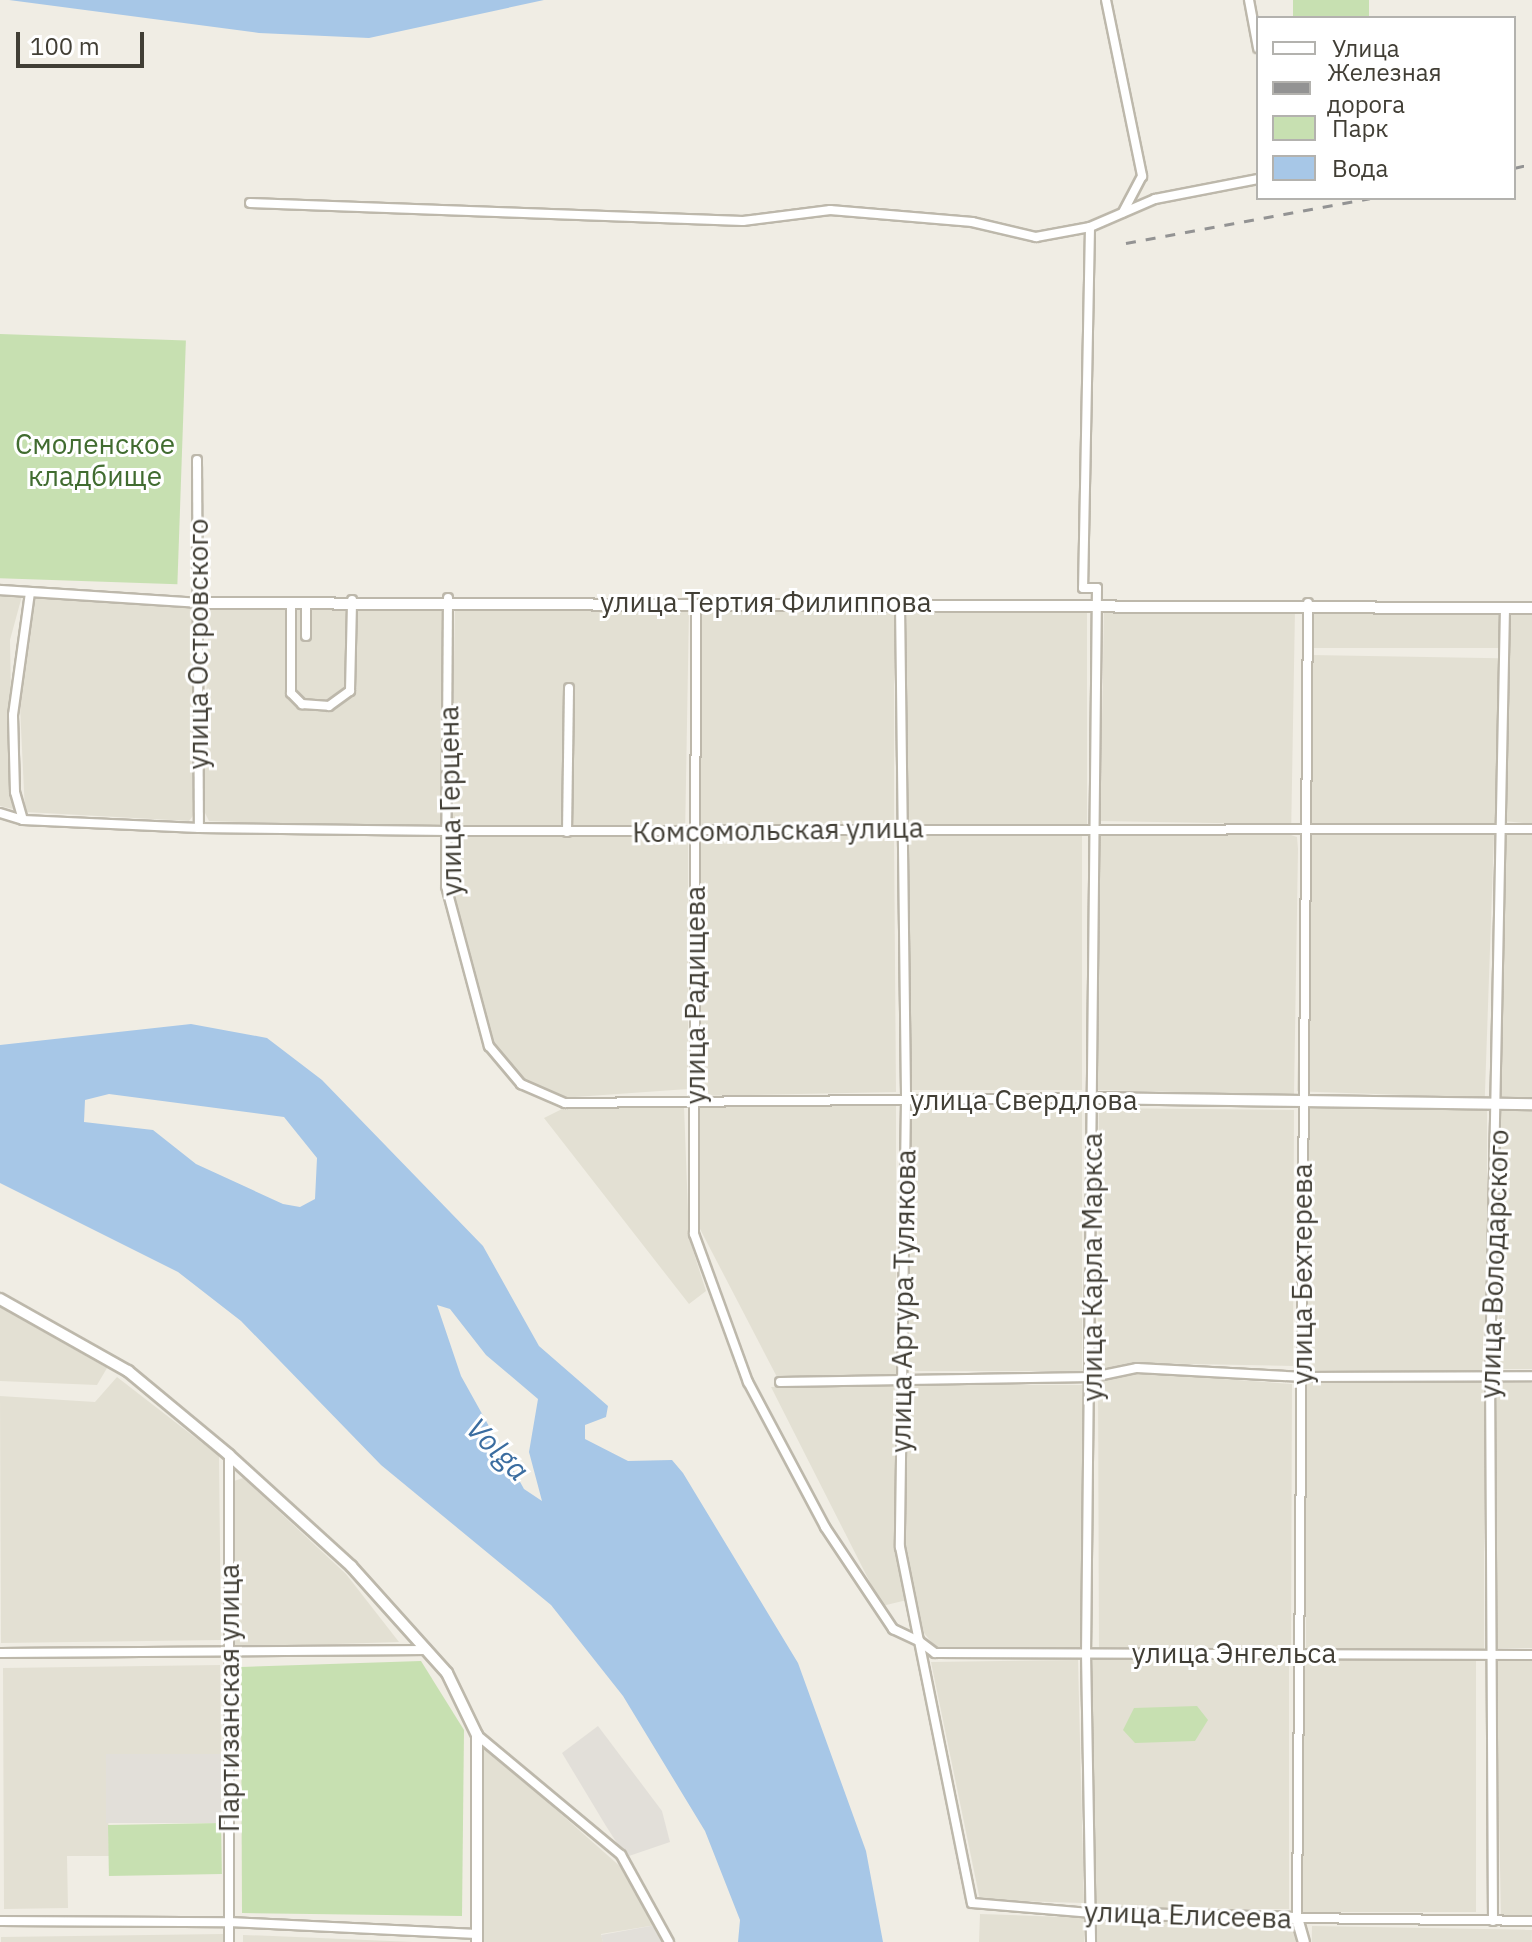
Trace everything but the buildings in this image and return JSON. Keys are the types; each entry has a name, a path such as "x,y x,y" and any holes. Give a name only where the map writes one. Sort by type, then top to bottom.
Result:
{"street":[{"path":"1106,0 1142,176 1123,212"},
{"path":"1249,0 1256,37"},
{"path":"250,203 743,221 830,210 972,222 1036,237 1090,227 1123,212 1256,179"},
{"path":"1090,227 1083,588 1096,597"},
{"name":"улица Островского","path":"197,460 201,603 199,828"},
{"name":"улица Тертия Филиппова","path":"0,590 201,603 448,598 696,604 1096,597 1532,608"},
{"path":"23,820 15,792 13,715 30,592"},
{"name":"улица Карла Маркса","path":"1091,1942 1086,1653 1093,1377 1092,831 1096,597"},
{"name":"улица Герцена","path":"448,598 446,886 489,1046 521,1084"},
{"path":"291,602 295,701 337,705 352,680 352,600"},
{"path":"306,602 306,636"},
{"name":"улица Артура Тулякова","path":"900,602 900,828 906,1101 900,1547 966,1883 972,1903 987,1908"},
{"name":"улица Бехтерева","path":"1304,1942 1297,1918 1308,603"},
{"name":"улица Радищева","path":"696,604 694,1234 748,1382 825,1527 876,1608 893,1629 919,1641"},
{"name":"улица Володарского","path":"1493,1921 1490,1375 1498,1104 1499,830 1505,608"},
{"path":"567,832 569,688"},
{"name":"Комсомольская улица","path":"0,813 23,820 199,828 448,831 1532,829"},
{"name":"улица Свердлова","path":"521,1084 565,1103 1093,1098 1532,1104"},
{"path":"0,1299 128,1371 229,1455 351,1566 428,1650 463,1697 477,1735 477,1938 229,1922 0,1921"},
{"path":"780,1382 1093,1377 1137,1368 1301,1377 1532,1376"},
{"name":"Партизанская улица","path":"229,1455 229,1942"},
{"name":"улица Энгельса","path":"919,1641 935,1653 1532,1655"},
{"path":"0,1653 428,1650"},
{"path":"477,1735 621,1855 669,1942"},
{"name":"улица Елисеева","path":"987,1908 1297,1918 1532,1921"}],"shaded area":[{"path":"0,594 22,596 10,640 13,809 0,806"},
{"path":"34,598 192,607 196,812 189,821 25,812 19,685"},
{"path":"209,606 445,607 441,828 209,821 203,809"},
{"path":"455,607 689,611 685,830 451,826"},
{"path":"1104,608 1295,611 1291,824 1100,821"},
{"path":"701,609 894,609 894,826 701,826"},
{"path":"907,610 1087,610 1087,824 907,824"},
{"path":"1309,612 1500,612 1500,648 1309,648"},
{"path":"1510,612 1532,612 1532,824 1504,821"},
{"path":"1311,655 1499,658 1496,827 1308,824"},
{"path":"1306,827 1494,834 1485,1098 1297,1091"},
{"path":"894,833 896,1092 695,1096 698,841 704,834"},
{"path":"455,834 688,835 688,1089 561,1098 521,1082 493,1042 452,888"},
{"path":"1288,834 1297,837 1298,849 1294,1095 1097,1090 1098,835"},
{"path":"1502,834 1532,834 1532,1097 1502,1097"},
{"path":"908,835 1082,835 1082,1090 908,1090"},
{"path":"906,1103 1082,1103 1082,1371 906,1371"},
{"path":"695,1105 896,1106 896,1374 777,1377 700,1229"},
{"path":"568,1106 684,1106 689,1238 706,1291 689,1304 544,1118"},
{"path":"1306,1106 1487,1106 1487,1371 1306,1371"},
{"path":"1099,1108 1294,1110 1293,1366 1135,1363 1098,1370"},
{"path":"1499,1108 1532,1108 1532,1369 1499,1369"},
{"path":"0,1307 107,1368 97,1385 0,1381"},
{"path":"1140,1373 1292,1384 1291,1646 1099,1648 1098,1382"},
{"path":"117,1377 219,1456 221,1640 1,1643 0,1396 95,1402"},
{"path":"1306,1381 1484,1381 1484,1650 1306,1650"},
{"path":"1494,1383 1532,1383 1532,1648 1494,1648"},
{"path":"895,1384 896,1523 907,1600 882,1606 771,1387"},
{"path":"904,1384 1082,1385 1082,1649 938,1650 924,1633 906,1552"},
{"path":"243,1478 346,1574 399,1642 235,1647 234,1481"},
{"path":"1088,1658 1289,1658 1289,1909 1088,1909"},
{"path":"1297,1658 1476,1658 1476,1912 1297,1912"},
{"path":"1496,1658 1532,1659 1532,1918 1501,1918"},
{"path":"1078,1660 1084,1903 980,1900 931,1662"},
{"path":"220,1665 221,1754 107,1755 109,1856 67,1856 68,1908 4,1909 3,1668"},
{"path":"598,1726 662,1811 670,1842 626,1857 606,1826 562,1753"},
{"path":"482,1744 632,1877 656,1925 601,1934 603,1942 481,1942"},
{"path":"106,1754 221,1754 221,1823 106,1823"},
{"path":"980,1914 1085,1918 1084,1942 979,1942"},
{"path":"1096,1916 1297,1920 1297,1942 1097,1942"},
{"path":"656,1925 663,1942 603,1942 601,1935"},
{"path":"1312,1926 1532,1930 1532,1942 1312,1942"},
{"path":"223,1934 223,1942 1,1942 1,1937"},
{"path":"243,1935 273,1936 413,1942 243,1942"}],"green space":[{"path":"1293,0 1369,0 1369,16 1293,16"},
{"name":"Смоленское кладбище","path":"0,334 186,340 177,584 0,578"},
{"path":"421,1661 464,1730 462,1916 242,1913 241,1667"},
{"path":"1197,1706 1208,1720 1195,1741 1135,1743 1123,1730 1134,1708"},
{"path":"221,1823 222,1874 109,1876 108,1825"}],"water":[{"path":"9,0 544,0 369,38 259,33"},
{"name":"Volga","path":"191,1024 267,1038 322,1080 483,1246 539,1346 608,1406 606,1417 585,1425 585,1439 628,1461 672,1460 683,1473 798,1663 866,1851 883,1942 738,1942 740,1920 705,1831 623,1696 551,1605 381,1465 241,1321 178,1272 0,1183 0,1045","holes":["109,1094 284,1117 317,1158 315,1199 300,1207 283,1204 196,1164 153,1130 84,1122 85,1100","437,1305 450,1309 486,1355 538,1399 529,1452 542,1501 524,1489 461,1376"]}],"railway":[{"path":"1516,168 1532,164"},
{"path":"1126,243 1359,200"}]}
